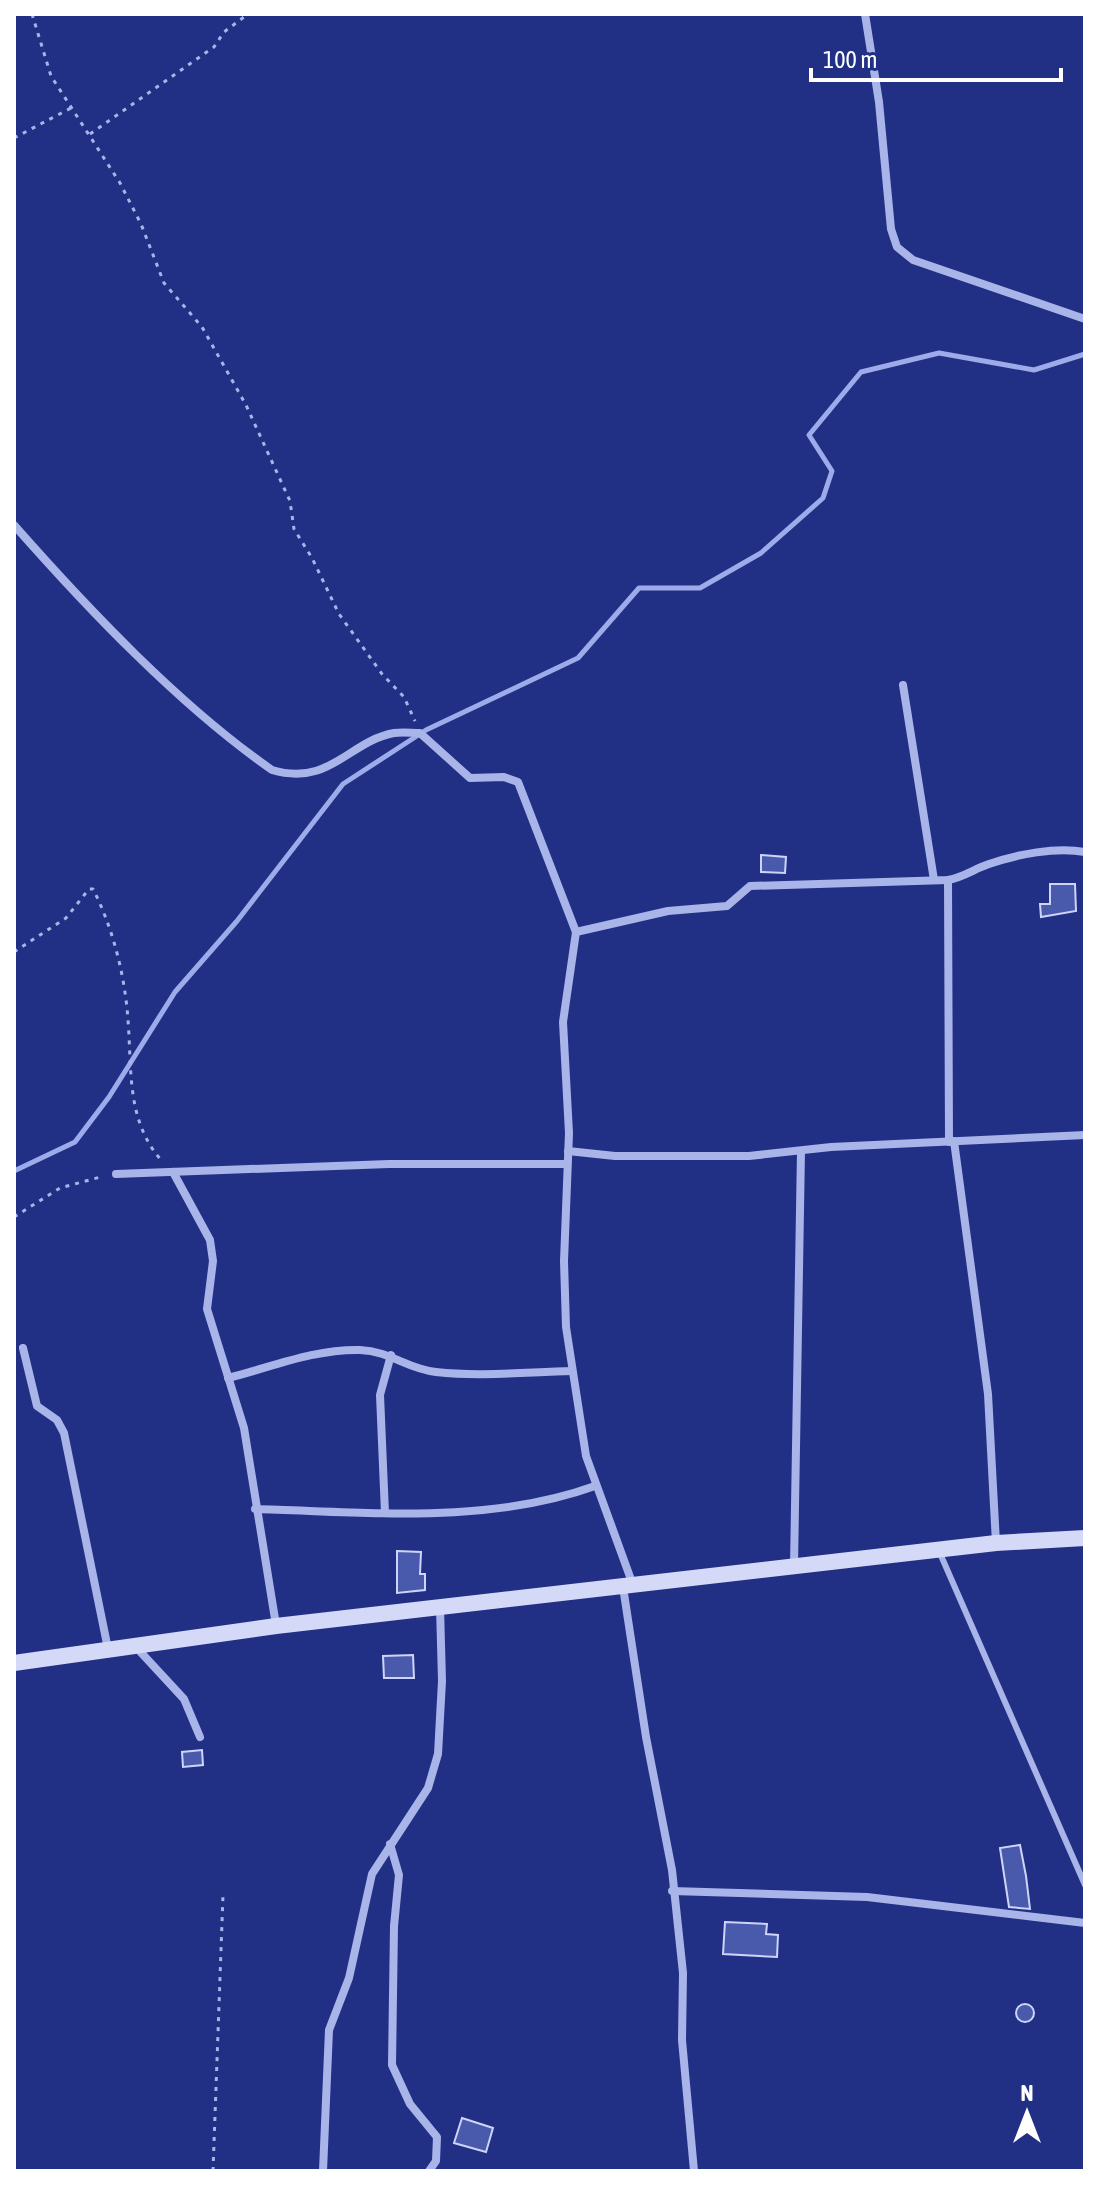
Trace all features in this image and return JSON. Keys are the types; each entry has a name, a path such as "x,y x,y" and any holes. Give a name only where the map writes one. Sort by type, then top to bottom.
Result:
{"street":[{"path":"865,14 879,102 891,229 897,247 913,260 1085,319"},
{"path":"14,525 201,714 272,770 285,774 331,768 393,733 420,733 470,778 504,777 518,782 576,932 563,1022 568,1151 564,1261 572,1371 595,1486 628,1586 646,1737 672,1870 683,1973 682,2040 694,2171"},
{"path":"903,685 934,880"},
{"path":"576,932 668,911 699,911 727,906 750,886 948,880 969,875 990,864 1020,857 1055,850 1085,852"},
{"path":"948,880 951,1142 988,1394 996,1543"},
{"path":"568,1151 615,1156 749,1156 1085,1135"},
{"path":"794,1567 801,1151"},
{"path":"116,1174 389,1164 567,1164"},
{"path":"173,1172 210,1240 213,1261 207,1309 244,1428 276,1626"},
{"path":"23,1348 37,1406 57,1420 64,1433 108,1649"},
{"path":"228,1378 336,1351 391,1355 415,1368 437,1372 572,1371"},
{"path":"385,1513 380,1395 391,1355"},
{"path":"255,1509 385,1513 512,1508 558,1500 595,1486"},
{"path":"14,1663 440,1606 996,1543 1085,1538"},
{"path":"323,2171 329,2030 349,1978 372,1874 428,1788 438,1754 442,1681 440,1606"},
{"path":"135,1646 184,1699 200,1737"},
{"path":"390,1844 399,1875 394,1926 392,2065 410,2104 437,2137 436,2161 429,2171"},
{"path":"672,1891 867,1897 1085,1923"}],"lane":[{"path":"939,1551 1085,1885"}],"path":[{"path":"32,14 43,58 141,224 164,283 202,327 246,405 290,501 294,529 339,614 382,674 404,697 420,733"},
{"path":"90,134 214,47 224,32 248,14"},
{"path":"14,138 72,107"},
{"path":"14,952 66,918 89,889 93,889 123,978 129,1021 128,1067 140,1130 173,1172"},
{"path":"14,1217 60,1188 81,1179 116,1174"},
{"path":"213,2171 223,1895"}],"building":[{"path":"761,855 786,857 785,873 761,872"},
{"path":"1050,884 1075,884 1076,911 1041,917 1040,904 1050,904"},
{"path":"397,1551 421,1552 420,1574 425,1574 425,1590 397,1593"},
{"path":"413,1655 414,1678 384,1678 383,1656"},
{"path":"202,1750 203,1765 183,1767 182,1752"},
{"path":"1020,1845 1030,1909 1009,1907 1000,1848"},
{"path":"725,1922 767,1924 766,1934 778,1935 777,1957 723,1954"},
{"path":"1025,2004 1034,2013 1025,2022 1016,2013"},
{"path":"462,2118 493,2128 486,2152 454,2143"}],"waterway":[{"path":"14,1171 75,1142 109,1097 175,992 237,921 343,784 426,730 578,658 639,588 700,588 761,553 823,498 832,471 809,435 861,372 939,353 1034,370 1085,354"}]}
